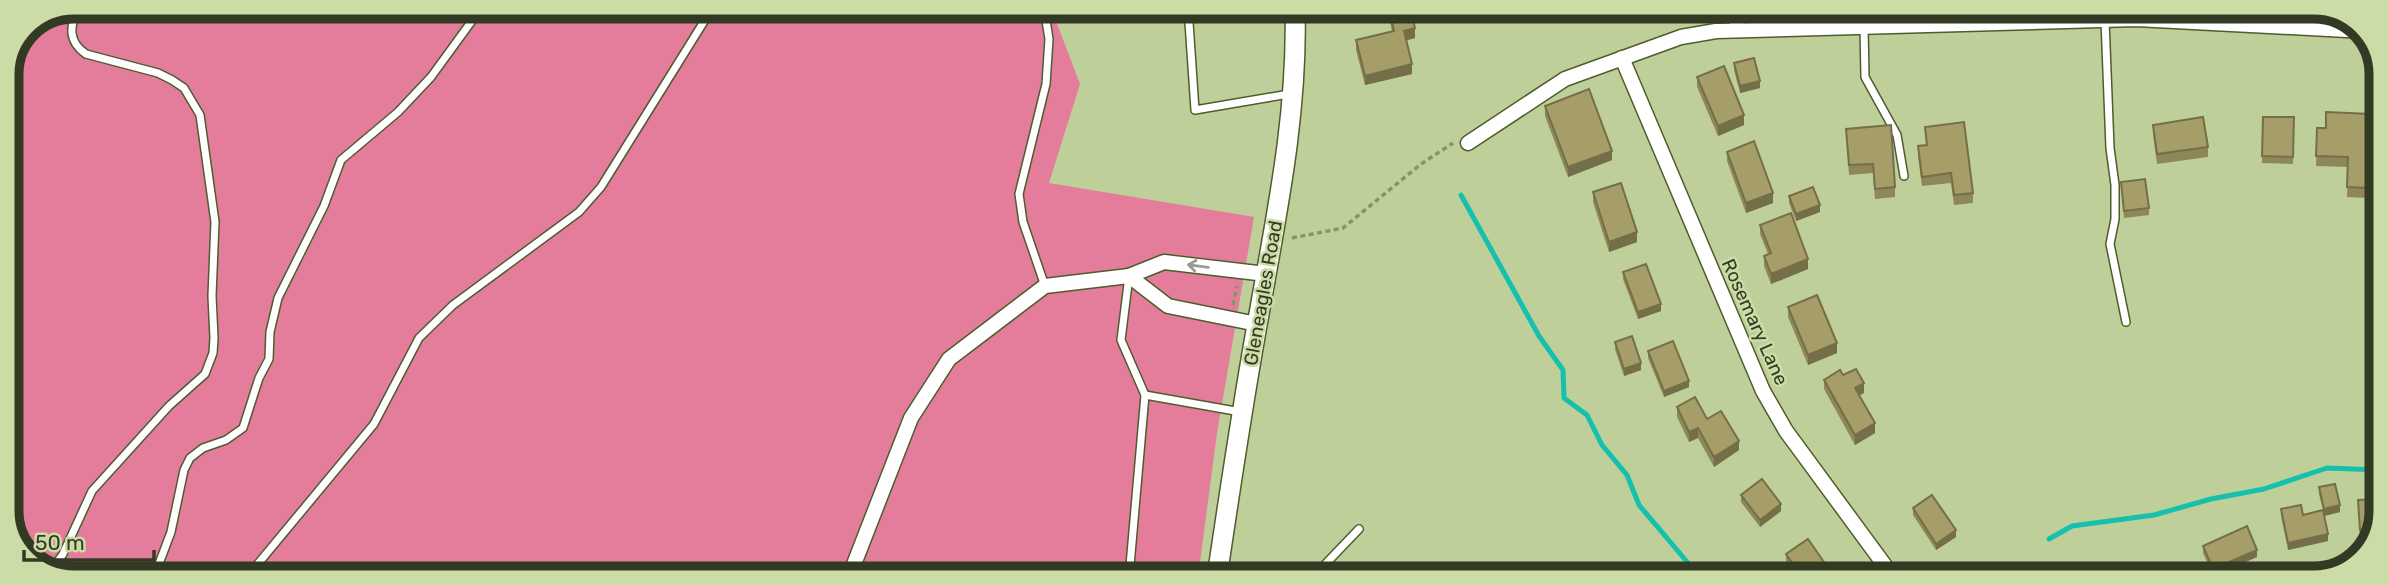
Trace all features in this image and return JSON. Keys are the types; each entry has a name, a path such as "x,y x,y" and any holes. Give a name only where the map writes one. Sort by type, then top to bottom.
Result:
{"street":[{"name":"Gleneagles Road","path":"1219,566 1241,412 1290,138 1294,93 1295,19"},
{"path":"1736,19 1737,30"},
{"path":"1468,143 1565,79 1681,37 1737,30 2105,20 2195,21 2345,30"},
{"name":"Rosemary Lane","path":"1622,58 1763,391 1786,431 1885,566"},
{"path":"853,566 911,418 949,359 1045,286 1129,276 1164,261 1266,274"},
{"path":"1129,276 1168,306 1257,324"}],"lane":[{"path":"57,563 92,491 169,406 205,374 213,353 214,338 212,296 215,222 200,114 184,88 172,80 158,73 79,50 71,34 74,19"},
{"path":"159,566 172,532 184,470 190,458 203,448 226,440 243,428 259,378 269,359 270,332 278,298 324,206 341,160 398,112 432,77 473,19"},
{"path":"256,566 374,424 419,338 453,305 579,212 601,187 706,19"},
{"path":"1045,286 1024,222 1018,194 1046,84 1049,39 1046,19"},
{"path":"1189,19 1195,110 1294,93"},
{"path":"2105,20 2110,148 2115,186 2115,219 2110,244 2126,322"},
{"path":"1864,26 1865,77 1897,135 1904,176"},
{"path":"1129,276 1121,340 1145,395 1130,566"},
{"path":"1145,395 1241,412"},
{"path":"1323,566 1359,529"}],"path":[{"path":"1292,238 1343,229 1421,163 1457,141 1468,143"},
{"path":"1233,305 1237,285"}],"shaded area":[{"path":"74,19 1055,19 1080,84 1049,183 1254,217 1217,433 1199,566 74,566 53,562 28,541 19,515 19,74 23,53 35,35 44,28 63,20"}],"building":[{"path":"1391,19 1413,19 1415,28 1404,31 1412,64 1365,76 1356,40 1394,31"},
{"path":"1754,58 1760,81 1740,86 1734,63"},
{"path":"1724,66 1744,115 1718,126 1697,77"},
{"path":"1589,89 1612,151 1568,167 1545,106"},
{"path":"2326,112 2369,114 2368,188 2347,187 2348,157 2316,156 2317,128 2326,128"},
{"path":"2203,117 2208,147 2157,154 2153,125"},
{"path":"2263,117 2294,117 2293,157 2262,156"},
{"path":"1964,122 1973,193 1954,195 1951,173 1922,177 1918,146 1927,145 1925,127"},
{"path":"1891,125 1895,187 1875,189 1873,164 1849,165 1846,129"},
{"path":"1754,141 1773,193 1746,203 1727,152"},
{"path":"2145,179 2149,208 2124,211 2121,182"},
{"path":"1621,183 1637,232 1609,242 1593,192"},
{"path":"1813,187 1820,205 1796,214 1789,196"},
{"path":"1791,213 1808,259 1771,274 1764,256 1771,253 1760,225"},
{"path":"1646,264 1661,304 1638,312 1623,272"},
{"path":"1817,295 1837,343 1808,355 1788,307"},
{"path":"1632,336 1641,363 1624,369 1615,342"},
{"path":"1673,341 1689,381 1664,391 1648,351"},
{"path":"1856,369 1864,383 1855,388 1875,423 1855,435 1824,380 1840,370 1843,375"},
{"path":"1695,397 1707,419 1721,411 1739,441 1714,457 1698,428 1689,432 1677,407"},
{"path":"1762,479 1781,504 1760,520 1741,495"},
{"path":"2335,484 2340,505 2324,509 2319,487"},
{"path":"1932,495 1956,530 1936,544 1913,508"},
{"path":"2358,500 2369,500 2366,530 2360,530"},
{"path":"2301,505 2303,515 2323,510 2328,534 2288,543 2281,509"},
{"path":"2247,526 2257,550 2220,566 2212,566 2203,546"},
{"path":"1808,539 1827,566 1794,566 1786,554"}],"waterway":[{"path":"1461,195 1539,336 1563,370 1564,398 1587,415 1602,445 1627,475 1639,505 1691,566"},
{"path":"2049,539 2072,526 2154,515 2211,499 2264,489 2327,468 2369,470"}]}
